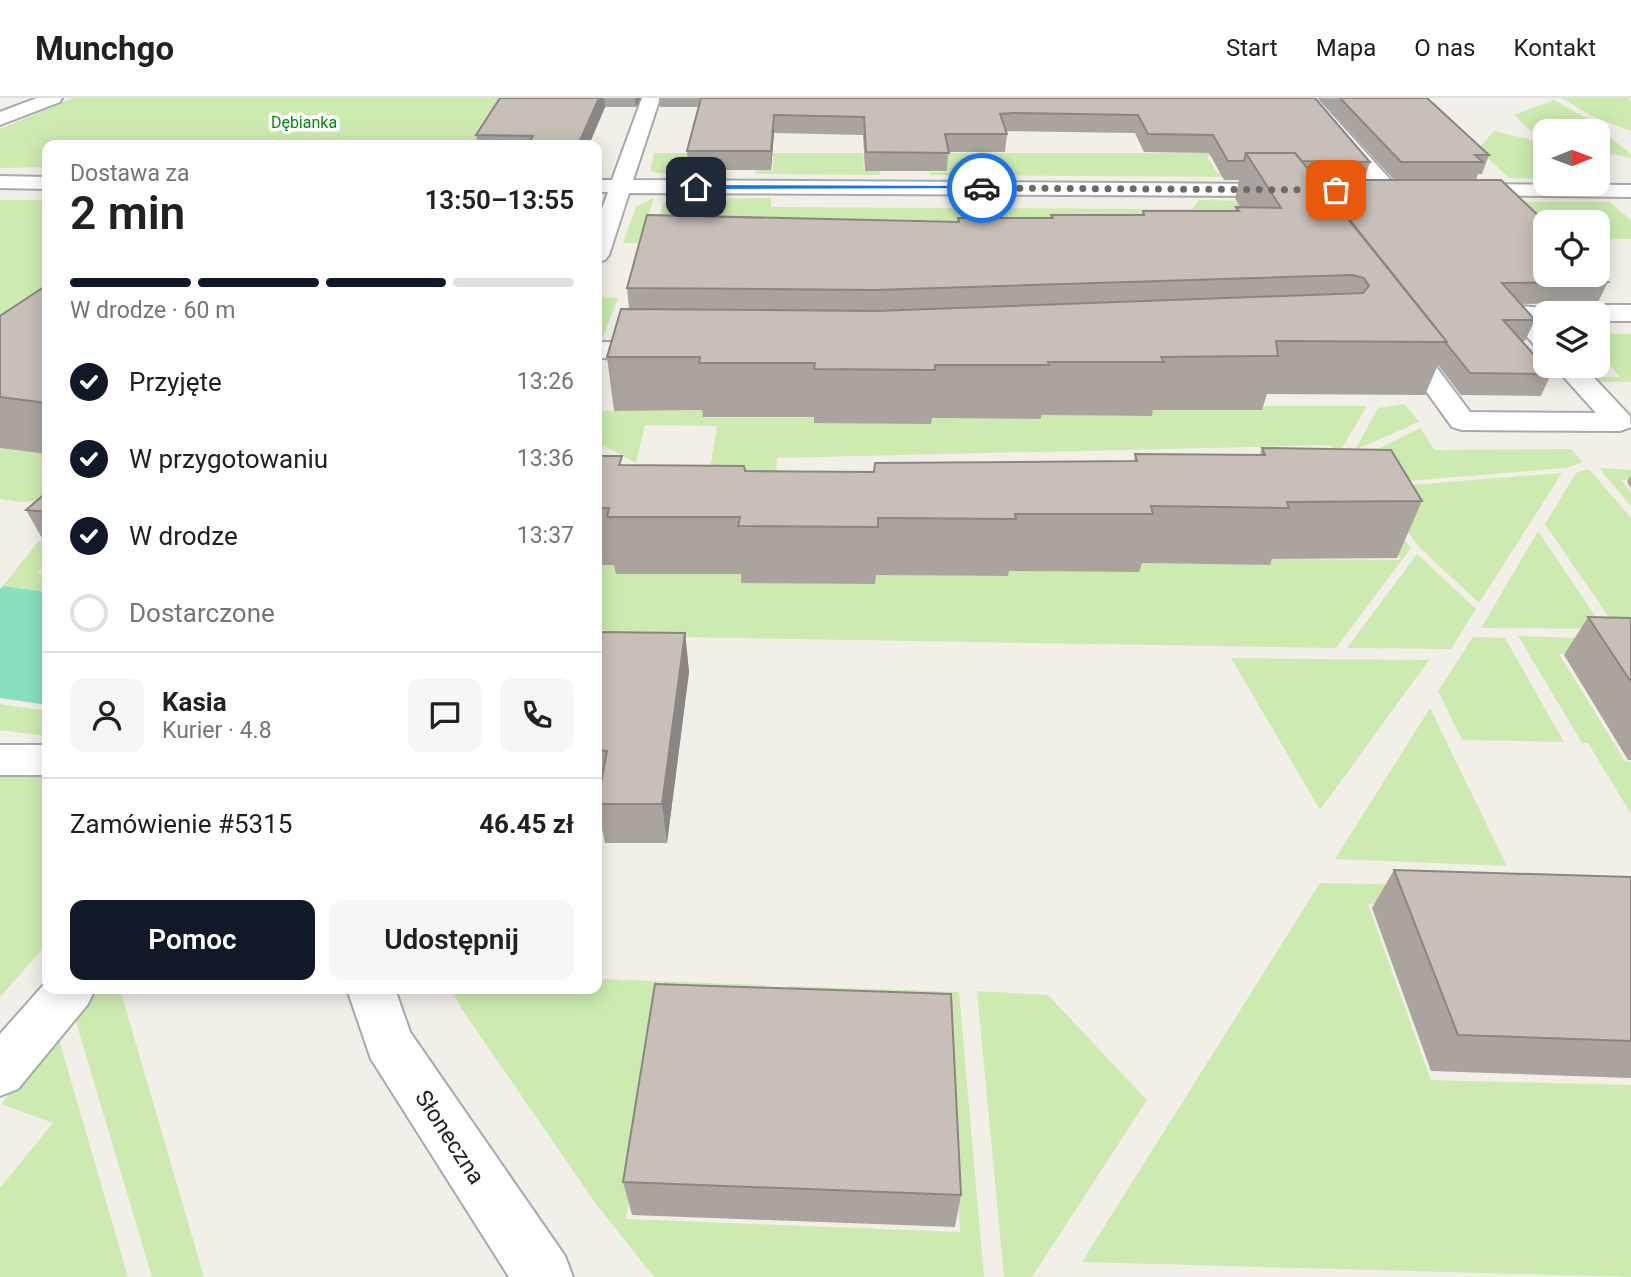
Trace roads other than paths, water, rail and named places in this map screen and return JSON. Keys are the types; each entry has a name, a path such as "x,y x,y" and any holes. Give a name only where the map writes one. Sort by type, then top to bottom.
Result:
{"street":[{"path":"0,119 53,98"},
{"path":"602,224 608,186 651,98"},
{"path":"1307,98 1387,190"},
{"path":"0,182 42,183"},
{"path":"608,186 1304,196"},
{"path":"1361,190 1414,190"},
{"path":"1442,190 1631,191"},
{"path":"1383,313 1462,421 1620,422 1618,406 1583,378"},
{"path":"1610,313 1631,313"},
{"path":"1533,314 1520,314 1533,328"},
{"path":"602,350 684,351"},
{"path":"0,760 42,760"},
{"path":"0,1072 67,994"},
{"name":"Słoneczna","path":"372,994 389,1043 544,1277"}],"park label":[{"name":"Dębianka","path":"304,122"}]}
